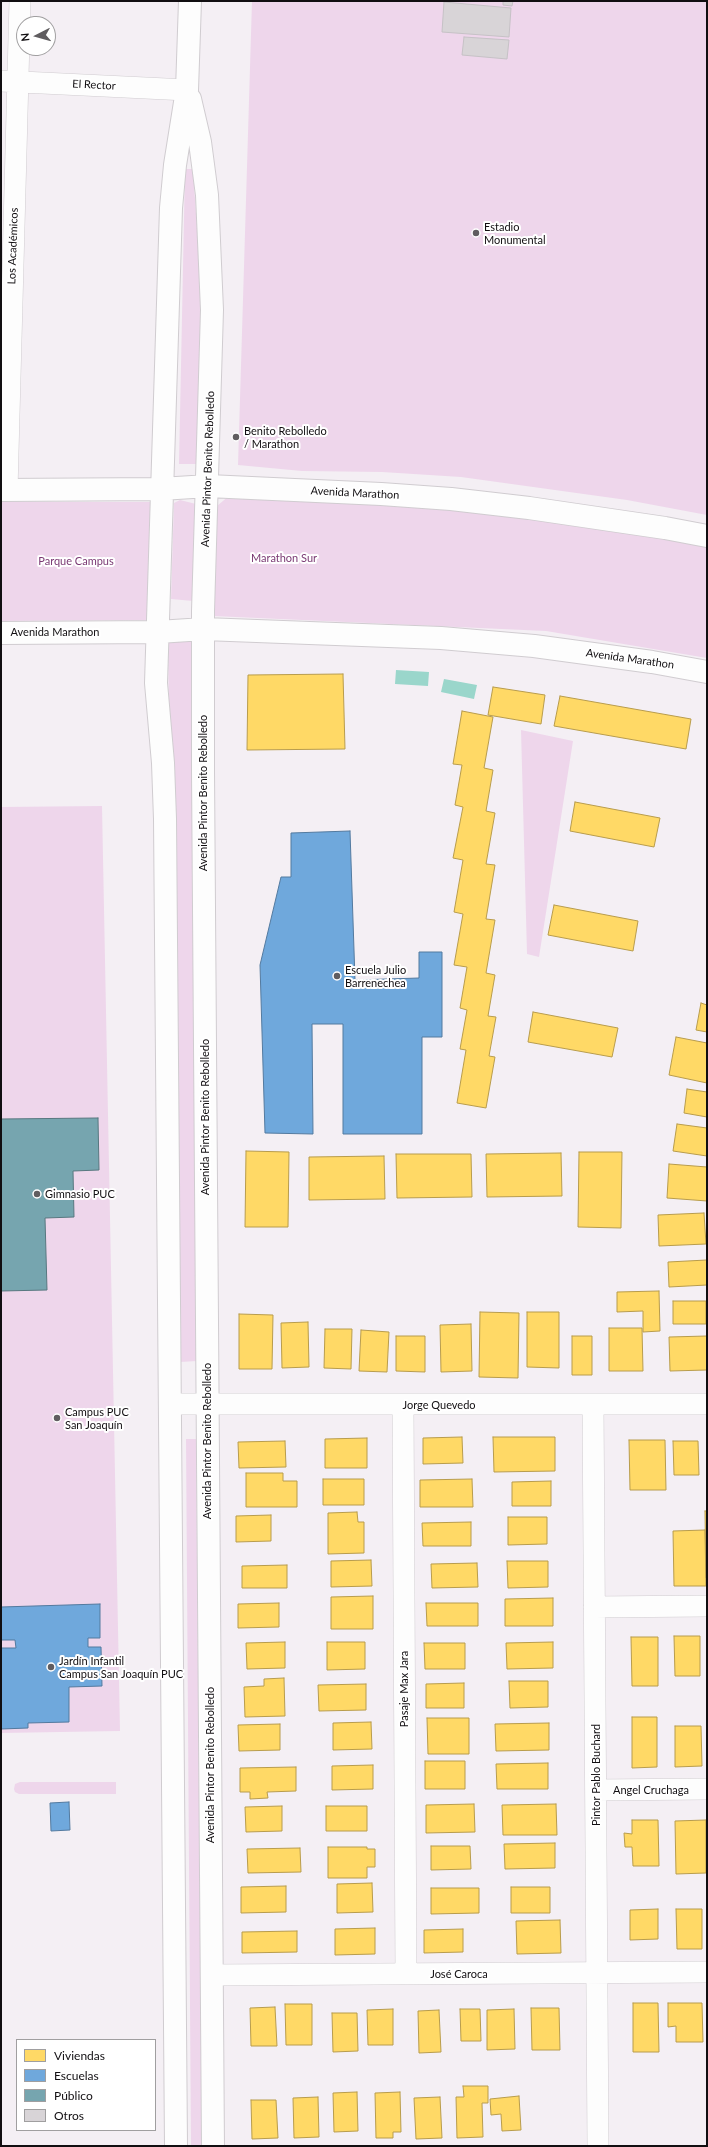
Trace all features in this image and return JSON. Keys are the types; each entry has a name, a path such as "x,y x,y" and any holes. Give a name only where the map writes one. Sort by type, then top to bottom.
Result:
{"street":[{"name":"Los Académicos","path":"4,490 9,81 20,1"},
{"name":"Avenida Pintor Benito Rebolledo","path":"176,2146 165,818 163,763 156,683 171,208 175,165 187,90 190,1"},
{"name":"El Rector","path":"9,81 187,90"},
{"name":"Avenida Pintor Benito Rebolledo","path":"187,90 200,142 210,235 212,310 204,629 203,778 213,2146"},
{"name":"Avenida Marathon","path":"4,490 161,489 208,486 452,499 609,519 707,536"},
{"name":"Avenida Marathon","path":"1,632 158,632 204,629 441,638 489,642 652,662 707,672"},
{"name":"Jorge Quevedo","path":"170,1404 707,1404"},
{"name":"Pintor Pablo Buchard","path":"593,1404 598,2146"},
{"name":"Pasaje Max Jara","path":"403,1405 406,1974"},
{"path":"594,1607 707,1606"},
{"name":"Angel Cruchaga","path":"596,1790 707,1789"},
{"name":"José Caroca","path":"212,1975 707,1972"}],"green space":[{"name":"Estadio Monumental","path":"252,1 707,1 707,515 627,500 461,477 382,472 302,471 238,465"},
{"path":"185,169 193,169 201,288 197,464 179,464"},
{"name":"Marathon Sur","path":"230,495 505,513 707,545 707,658 546,631 213,616 217,506"},
{"path":"180,500 196,504 193,601 171,599 174,503"},
{"name":"Parque Campus","path":"1,502 151,502 148,620 1,621"},
{"path":"189,638 193,644 197,1361 180,1362 176,798 169,725 168,642"},
{"path":"521,730 573,741 539,957 527,954"},
{"name":"Campus PUC San Joaquín","path":"102,806 120,1731 1,1733 1,807"},
{"path":"186,1439 196,1439 202,2146 191,2146"},
{"path":"20,1782 116,1782 116,1794 19,1794 15,1792 14,1789 15,1784"}],"shaded area":[{"path":"396,670 429,672 428,686 395,684"},
{"path":"444,679 477,685 474,699 441,692"}],"building: Viviendas":[{"path":"343,674 345,749 247,750 248,675"},
{"path":"493,687 545,695 541,724 488,715"},
{"path":"560,696 691,719 686,749 554,726"},
{"path":"462,711 493,717 484,768 493,770 486,811 495,813 486,864 495,865 486,919 495,920 486,973 495,975 488,1016 496,1017 489,1056 495,1057 486,1108 457,1103 466,1050 460,1049 467,1010 460,1008 467,967 454,965 463,914 454,912 463,860 453,858 463,807 455,805 462,765 453,764"},
{"path":"575,802 660,818 654,847 570,831"},
{"path":"554,905 638,921 633,951 548,935"},
{"path":"701,1003 707,1005 707,1032 696,1030"},
{"path":"533,1012 618,1028 612,1057 528,1042"},
{"path":"676,1037 707,1043 707,1083 669,1075"},
{"path":"687,1089 707,1092 707,1117 684,1113"},
{"path":"677,1124 707,1128 707,1156 673,1151"},
{"path":"246,1151 289,1152 288,1227 245,1227"},
{"path":"579,1152 622,1152 621,1228 578,1227"},
{"path":"561,1153 562,1196 487,1197 486,1154"},
{"path":"396,1154 471,1154 472,1197 397,1198"},
{"path":"384,1156 385,1199 309,1200 309,1157"},
{"path":"669,1164 707,1167 707,1201 667,1198"},
{"path":"704,1213 706,1244 659,1246 658,1215"},
{"path":"707,1260 707,1285 669,1287 668,1262"},
{"path":"659,1291 660,1331 643,1332 643,1311 617,1312 617,1292"},
{"path":"673,1301 706,1301 706,1324 673,1324"},
{"path":"480,1312 519,1313 518,1378 479,1377"},
{"path":"527,1312 559,1312 559,1368 527,1367"},
{"path":"239,1314 273,1315 272,1369 239,1369"},
{"path":"308,1322 309,1367 282,1368 281,1323"},
{"path":"471,1324 472,1371 441,1372 440,1325"},
{"path":"609,1328 642,1328 643,1371 609,1371"},
{"path":"325,1329 352,1329 351,1369 324,1368"},
{"path":"361,1330 389,1332 387,1372 359,1371"},
{"path":"396,1336 425,1336 425,1372 396,1371"},
{"path":"572,1336 592,1336 592,1375 572,1375"},
{"path":"707,1336 707,1370 670,1371 669,1337"},
{"path":"462,1437 463,1463 423,1464 423,1438"},
{"path":"493,1437 555,1437 555,1471 494,1472"},
{"path":"367,1438 367,1468 325,1468 325,1439"},
{"path":"629,1440 665,1440 666,1490 630,1490"},
{"path":"285,1441 286,1467 239,1468 238,1442"},
{"path":"673,1441 698,1441 699,1475 674,1475"},
{"path":"246,1473 283,1473 283,1481 297,1481 297,1507 246,1507"},
{"path":"323,1479 364,1479 364,1505 323,1505"},
{"path":"472,1479 473,1507 420,1507 420,1480"},
{"path":"551,1481 551,1506 512,1506 512,1482"},
{"path":"705,1511 707,1511 707,1578 706,1578"},
{"path":"357,1512 358,1522 364,1522 364,1553 328,1554 328,1513"},
{"path":"271,1515 271,1541 236,1542 236,1516"},
{"path":"508,1517 547,1517 547,1544 508,1545"},
{"path":"471,1522 471,1546 423,1546 422,1523"},
{"path":"705,1530 706,1586 674,1586 673,1531"},
{"path":"371,1560 372,1586 331,1587 331,1561"},
{"path":"507,1561 548,1561 548,1587 508,1588"},
{"path":"477,1563 478,1587 432,1588 431,1564"},
{"path":"287,1565 287,1588 242,1588 242,1566"},
{"path":"373,1596 373,1629 331,1629 331,1597"},
{"path":"553,1598 553,1626 505,1626 505,1599"},
{"path":"279,1603 279,1627 238,1628 238,1604"},
{"path":"426,1603 478,1603 478,1626 427,1626"},
{"path":"674,1636 700,1636 700,1676 675,1676"},
{"path":"631,1637 658,1637 658,1686 632,1686"},
{"path":"285,1642 285,1668 247,1669 246,1643"},
{"path":"327,1642 365,1642 365,1669 327,1670"},
{"path":"553,1642 553,1668 507,1669 506,1643"},
{"path":"424,1643 465,1643 465,1669 425,1669"},
{"path":"284,1678 285,1716 245,1717 244,1687 264,1686 264,1679"},
{"path":"509,1681 548,1681 548,1707 510,1708"},
{"path":"464,1683 464,1708 426,1708 426,1684"},
{"path":"366,1684 366,1710 319,1711 318,1685"},
{"path":"632,1717 657,1717 657,1767 632,1768"},
{"path":"427,1718 469,1718 469,1754 428,1754"},
{"path":"371,1722 372,1749 333,1750 333,1723"},
{"path":"549,1723 549,1750 496,1751 495,1724"},
{"path":"280,1724 280,1750 239,1751 238,1725"},
{"path":"675,1726 701,1726 702,1766 675,1767"},
{"path":"425,1761 465,1761 465,1789 425,1789"},
{"path":"548,1763 548,1789 497,1789 496,1764"},
{"path":"373,1765 373,1789 332,1790 332,1766"},
{"path":"296,1767 296,1791 267,1792 268,1798 250,1799 250,1792 240,1792 240,1768"},
{"path":"474,1804 475,1832 426,1833 426,1805"},
{"path":"556,1804 557,1835 503,1835 502,1805"},
{"path":"282,1806 282,1831 246,1832 245,1807"},
{"path":"326,1806 367,1806 367,1831 326,1831"},
{"path":"632,1820 658,1820 659,1866 633,1866 632,1847 625,1847 624,1833 632,1834"},
{"path":"706,1820 706,1873 676,1874 675,1821"},
{"path":"555,1843 555,1868 505,1869 504,1844"},
{"path":"431,1846 470,1846 471,1869 431,1870"},
{"path":"328,1847 367,1847 367,1849 375,1849 375,1867 367,1867 367,1878 328,1878"},
{"path":"300,1848 301,1872 248,1873 247,1849"},
{"path":"372,1883 373,1912 337,1913 337,1884"},
{"path":"286,1886 286,1912 241,1913 241,1887"},
{"path":"511,1887 550,1887 550,1913 511,1913"},
{"path":"431,1888 479,1888 479,1913 431,1914"},
{"path":"658,1909 658,1939 630,1940 630,1910"},
{"path":"676,1909 702,1909 702,1949 677,1949"},
{"path":"560,1920 561,1953 517,1954 516,1921"},
{"path":"375,1928 375,1954 335,1955 335,1929"},
{"path":"463,1929 463,1952 424,1953 424,1930"},
{"path":"297,1931 297,1952 242,1953 242,1932"},
{"path":"633,2003 658,2003 659,2052 633,2052"},
{"path":"668,2003 702,2003 703,2042 676,2042 676,2026 668,2027"},
{"path":"285,2004 312,2004 312,2045 286,2045"},
{"path":"275,2007 277,2046 251,2046 250,2008"},
{"path":"531,2008 559,2008 560,2050 532,2050"},
{"path":"393,2009 393,2045 368,2045 367,2010"},
{"path":"460,2009 480,2009 481,2041 461,2041"},
{"path":"514,2009 515,2049 487,2050 487,2010"},
{"path":"439,2010 441,2052 419,2053 418,2011"},
{"path":"332,2013 357,2013 358,2051 333,2052"},
{"path":"463,2086 488,2086 488,2103 482,2103 483,2137 457,2138 456,2097 464,2097"},
{"path":"357,2092 358,2131 334,2132 333,2093"},
{"path":"400,2092 401,2132 393,2132 393,2138 376,2138 375,2093"},
{"path":"519,2096 521,2130 502,2131 501,2114 491,2115 490,2099"},
{"path":"318,2097 319,2137 294,2138 293,2098"},
{"path":"440,2097 442,2138 416,2139 414,2098"},
{"path":"251,2100 276,2100 278,2138 252,2139"}],"building: Escuelas":[{"path":"350,831 355,980 419,978 419,952 442,952 442,1037 422,1037 422,1134 343,1134 343,1024 312,1024 313,1134 265,1133 260,965 281,877 291,877 291,833"},
{"name":"Jardín Infantil Campus San Joaquín PUC","path":"100,1604 100,1638 88,1638 88,1647 101,1647 102,1686 69,1687 69,1722 28,1723 28,1728 1,1729 1,1648 16,1648 15,1640 1,1640 1,1607"},
{"path":"69,1802 70,1830 51,1831 50,1803"}],"building: Público":[{"name":"Gimnasio PUC","path":"98,1118 99,1170 73,1171 74,1217 45,1218 47,1290 1,1291 1,1119"}],"building: Otros":[{"path":"503,1 513,1 512,6 503,5"},
{"path":"444,2 511,8 509,37 442,32"},
{"path":"464,37 509,40 507,59 462,55"}],"place":[{"name":"Estadio Monumental","path":"476,233"},
{"name":"Benito Rebolledo / Marathon","path":"236,437"},
{"name":"Escuela Julio Barrenechea","path":"337,976"},
{"name":"Gimnasio PUC","path":"37,1194"},
{"name":"Campus PUC San Joaquín","path":"57,1418"},
{"name":"Jardín Infantil Campus San Joaquín PUC","path":"51,1667"}]}
